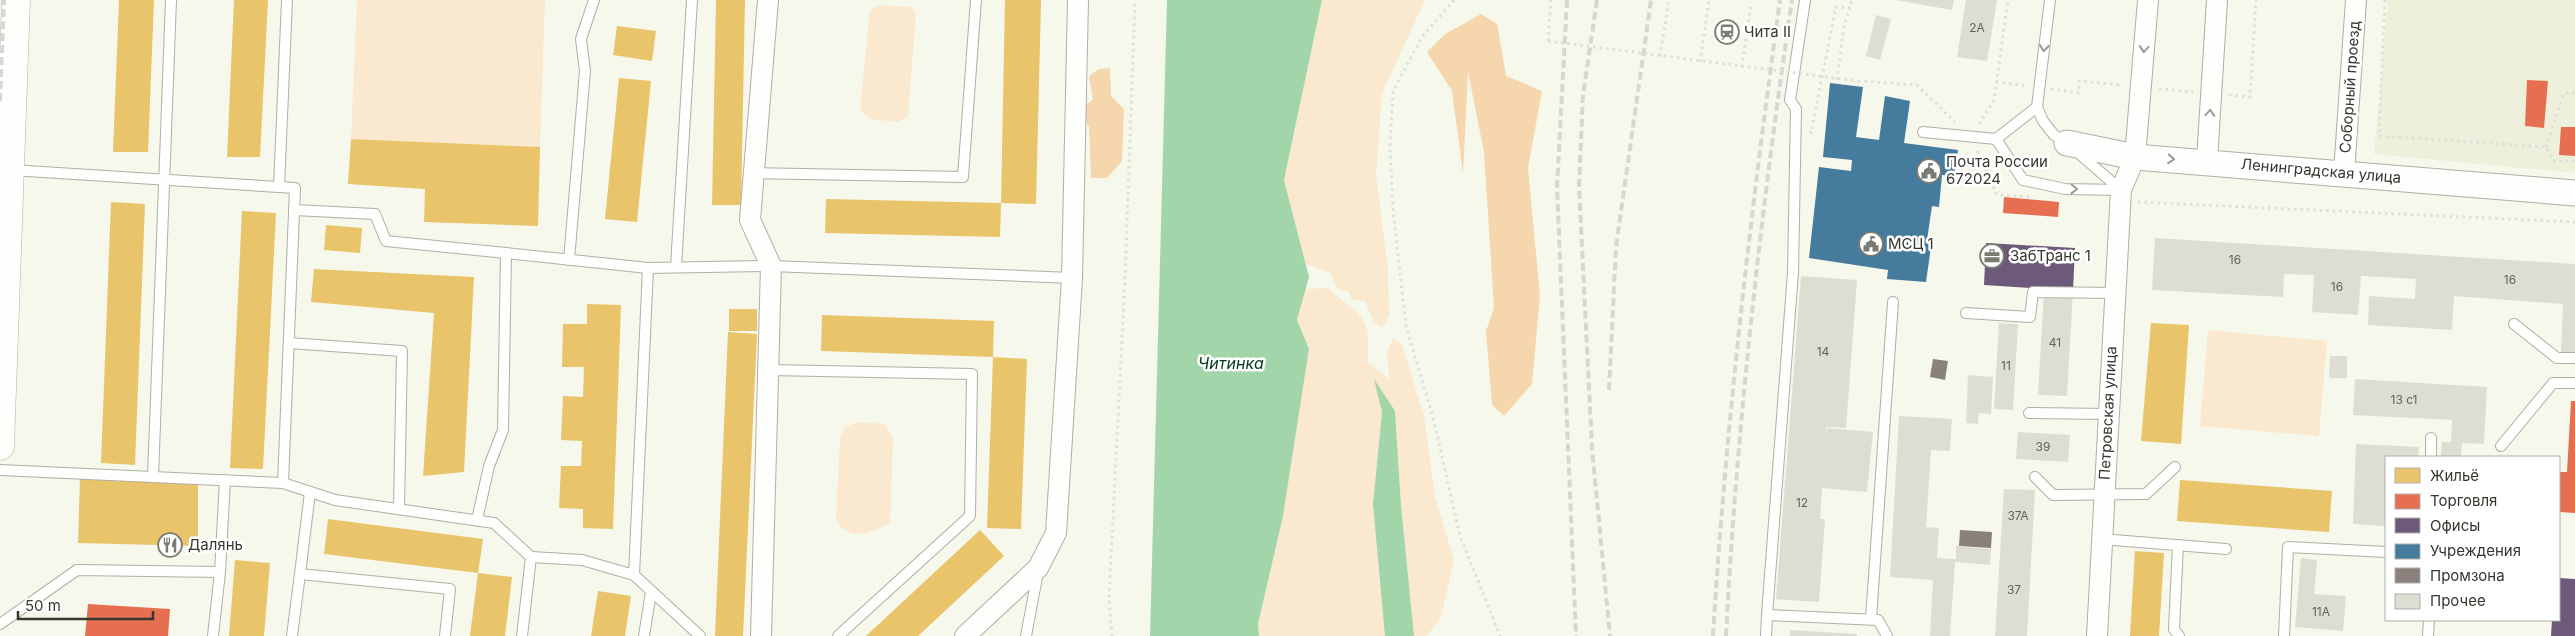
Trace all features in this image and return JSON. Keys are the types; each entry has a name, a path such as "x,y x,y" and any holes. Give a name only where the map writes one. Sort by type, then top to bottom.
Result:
{"main road":[{"path":"0,446 16,0"}],"street":[{"path":"761,636 772,266 750,220 768,0"},
{"path":"965,636 1038,568 1056,533 1072,278 1078,0"},
{"path":"2135,157 2148,0"},
{"path":"2207,162 2217,0"},
{"name":"Соборный проезд","path":"2344,173 2356,0"},
{"name":"Ленинградская улица","path":"2067,143 2135,157 2575,193"},
{"name":"Петровская улица","path":"2096,636 2120,196 2135,157"}],"lane":[{"path":"153,477 171,0"},
{"path":"279,187 286,0"},
{"path":"569,260 585,71 581,39 594,0"},
{"path":"676,267 692,0"},
{"path":"754,172 963,177 976,0"},
{"path":"1766,636 1793,272 1796,109 1790,100 1805,0"},
{"path":"2050,0 2037,107 2043,121 2054,134 2067,143 2120,196"},
{"path":"1922,132 1996,139 2037,107"},
{"path":"1996,139 2022,180 2066,189 2120,196"},
{"path":"10,170 295,188 283,483"},
{"path":"294,210 375,214 386,241 648,268 772,266 1072,278"},
{"path":"476,520 489,466 504,430 506,253"},
{"path":"634,575 648,268"},
{"path":"1966,313 2030,317 2033,292 2115,294"},
{"path":"1871,619 1893,302"},
{"path":"2514,324 2557,358 2575,358"},
{"path":"289,343 402,351 398,509"},
{"path":"770,370 972,374 970,516 838,636"},
{"path":"2501,446 2553,383 2575,384"},
{"path":"2030,413 2108,414"},
{"path":"2431,438 2431,456"},
{"path":"2035,477 2053,495 2146,494 2175,467"},
{"path":"0,470 283,483 335,500 494,523 531,557 582,560 634,575 700,636"},
{"path":"213,636 220,572 225,480"},
{"path":"292,636 310,492"},
{"path":"2102,539 2226,549"},
{"path":"2178,545 2174,629 2178,636"},
{"path":"2284,636 2288,546 2385,552"},
{"path":"522,636 531,557"},
{"path":"1026,636 1038,568"},
{"path":"0,624 78,570 220,572"},
{"path":"300,574 450,589 446,636"},
{"path":"644,636 651,592"},
{"path":"1768,615 1878,620 1887,636"},
{"path":"2428,636 2429,621"}],"path":[{"path":"1112,636 1109,597 1124,290 1135,0"},
{"path":"1454,0 1422,37 1393,91 1390,146 1393,210 1406,326 1433,417 1460,536 1500,636"},
{"path":"1551,0 1548,40 1837,80 1917,85 1971,136 1997,195 2035,197"},
{"path":"1660,56 1669,0"},
{"path":"1700,62 1709,0"},
{"path":"1837,80 1844,26 1852,0"},
{"path":"1971,136 1994,100 2008,0"},
{"path":"2079,93 2079,81 2250,97 2256,0"},
{"path":"2385,0 2379,136 2546,147"},
{"path":"1742,68 1751,5"},
{"path":"1796,109 1811,133 1836,7 1850,8"},
{"path":"2575,92 2564,93 2546,147 2554,161 2575,161"},
{"path":"2120,196 2575,222"}],"shaded area":[{"path":"357,0 545,0 540,147 351,139"},
{"path":"1322,0 1425,0 1382,93 1376,175 1388,271 1389,316 1382,328 1373,320 1365,301 1353,300 1348,291 1338,289 1330,273 1306,264 1284,181"},
{"path":"2388,0 2575,0 2575,173 2374,154"},
{"path":"878,5 911,7 916,14 908,116 899,122 869,119 860,109 870,11"},
{"path":"1481,14 1497,24 1506,76 1542,91 1528,168 1540,296 1532,384 1504,416 1492,405 1486,331 1494,308 1484,152 1468,72 1463,173 1452,91 1427,52 1445,34"},
{"path":"1110,68 1111,96 1124,109 1122,161 1107,178 1091,178 1089,126 1082,120 1083,106 1093,100 1089,76 1099,69"},
{"path":"1328,288 1362,318 1368,334 1367,362 1389,379 1387,353 1393,338 1402,345 1424,416 1435,496 1454,561 1440,620 1426,636 1414,636 1401,505 1395,411 1375,381 1382,412 1373,504 1385,636 1259,636 1258,624 1283,516 1309,349 1297,320 1305,289"},
{"path":"2208,330 2327,341 2319,436 2200,426"},
{"path":"857,422 884,424 893,438 890,522 876,530 861,534 847,531 836,520 840,438 845,428"}],"water":[{"name":"Читинка","path":"1167,0 1322,0 1284,180 1309,277 1297,320 1309,349 1283,516 1258,624 1259,636 1150,636"},
{"path":"1374,379 1395,411 1401,505 1414,636 1385,636 1373,504 1382,412"}],"building: Жильё":[{"path":"119,0 154,0 148,152 113,152"},
{"path":"234,0 268,0 260,157 227,157"},
{"path":"716,0 745,0 741,205 712,205"},
{"path":"1005,0 1041,0 1036,204 1001,203"},
{"path":"617,26 656,31 652,61 613,55"},
{"path":"619,78 651,81 637,222 605,219"},
{"path":"351,139 540,147 538,226 424,222 425,189 348,184"},
{"path":"826,199 1001,203 1000,237 825,233"},
{"path":"111,202 145,204 135,465 101,463"},
{"path":"242,211 276,213 263,469 230,468"},
{"path":"326,225 362,228 360,253 324,250"},
{"path":"314,269 474,277 464,472 423,476 434,313 311,302"},
{"path":"587,304 621,305 613,529 583,528 583,509 559,508 561,466 581,466 582,441 561,440 563,396 583,397 584,367 562,367 563,324 587,324"},
{"path":"729,309 757,309 757,331 729,331"},
{"path":"822,315 994,321 993,357 821,351"},
{"path":"2151,323 2189,325 2181,444 2141,441"},
{"path":"728,332 757,334 743,636 715,636"},
{"path":"993,357 1027,359 1021,529 987,528"},
{"path":"80,478 198,483 198,546 78,543"},
{"path":"2180,480 2332,491 2329,532 2177,521"},
{"path":"328,519 483,539 478,573 324,554"},
{"path":"980,530 1004,556 918,636 866,636"},
{"path":"2135,551 2164,553 2159,636 2130,636"},
{"path":"235,560 270,563 264,636 229,636"},
{"path":"478,573 512,577 505,636 470,636"},
{"path":"598,591 631,596 625,636 591,636"}],"building: Торговля":[{"path":"2527,80 2548,81 2544,128 2525,126"},
{"path":"2561,127 2575,127 2575,156 2559,155"},
{"path":"2004,197 2059,202 2058,217 2003,213"},
{"path":"2571,401 2575,401 2575,513 2560,512 2560,472 2567,472"},
{"path":"88,604 170,609 168,636 85,636"}],"building: Офисы":[{"path":"1986,243 2075,248 2073,291 1984,285"},
{"path":"2560,578 2575,579 2575,636 2551,636 2552,621 2560,621"}],"building: Учреждения":[{"path":"1830,83 1863,87 1856,137 1879,140 1885,96 1910,101 1904,143 1958,150 1954,176 1942,175 1939,207 1932,206 1927,240 1932,240 1926,282 1887,279 1888,270 1809,258 1819,167 1851,171 1852,160 1823,157"}],"building: Промзона":[{"path":"1933,359 1948,361 1945,380 1930,377"},
{"path":"1960,530 1992,532 1991,548 1959,546"}],"building: Прочее":[{"path":"1895,0 1954,0 1952,10"},
{"path":"1966,0 1997,0 1987,61 1957,57"},
{"path":"1876,15 1891,19 1880,60 1866,56"},
{"path":"2155,238 2575,264 2575,354 2561,353 2563,304 2454,296 2452,330 2368,325 2369,296 2415,299 2416,279 2361,276 2358,315 2312,312 2314,275 2284,274 2283,297 2152,290"},
{"path":"1801,276 1857,280 1846,428 1826,427 1825,437 1827,428 1873,432 1867,492 1822,488 1820,519 1825,519 1819,602 1776,599"},
{"path":"2044,289 2073,291 2067,396 2038,395"},
{"path":"1999,323 2018,324 2013,410 1994,409"},
{"path":"2330,356 2347,356 2347,378 2329,378"},
{"path":"1968,375 1993,377 1991,414 1979,413 1978,424 1966,423"},
{"path":"2355,379 2487,387 2484,444 2462,443 2461,456 2441,456 2442,442 2451,442 2452,420 2353,415"},
{"path":"1899,416 1952,419 1950,451 1931,450 1926,527 1939,528 1937,558 1956,559 1956,546 1991,549 1990,565 1955,562 1950,636 1930,636 1933,580 1890,577"},
{"path":"2018,432 2070,435 2068,462 2016,459"},
{"path":"2356,444 2419,447 2418,456 2385,456 2385,526 2353,524"},
{"path":"2004,489 2035,490 2027,636 1995,636"},
{"path":"2301,558 2317,560 2314,594 2346,596 2343,631 2295,627"},
{"path":"1790,630 1857,634 1857,636 1790,636"}],"railway":[{"path":"0,101 4,0"},
{"path":"1567,0 1557,187 1576,636"},
{"path":"1597,0 1583,95 1579,186 1592,448 1610,636"},
{"path":"1609,390 1616,247 1651,0"},
{"path":"1713,636 1718,556 1740,317 1780,0"},
{"path":"1726,636 1737,476 1760,238 1792,0"}],"place":[{"name":"Чита II","path":"1727,32"},
{"name":"Почта России 672024","path":"1929,171"},
{"name":"МСЦ 1","path":"1871,244"},
{"name":"ЗабТранс 1","path":"1992,256"},
{"name":"Далянь","path":"170,545"}]}
